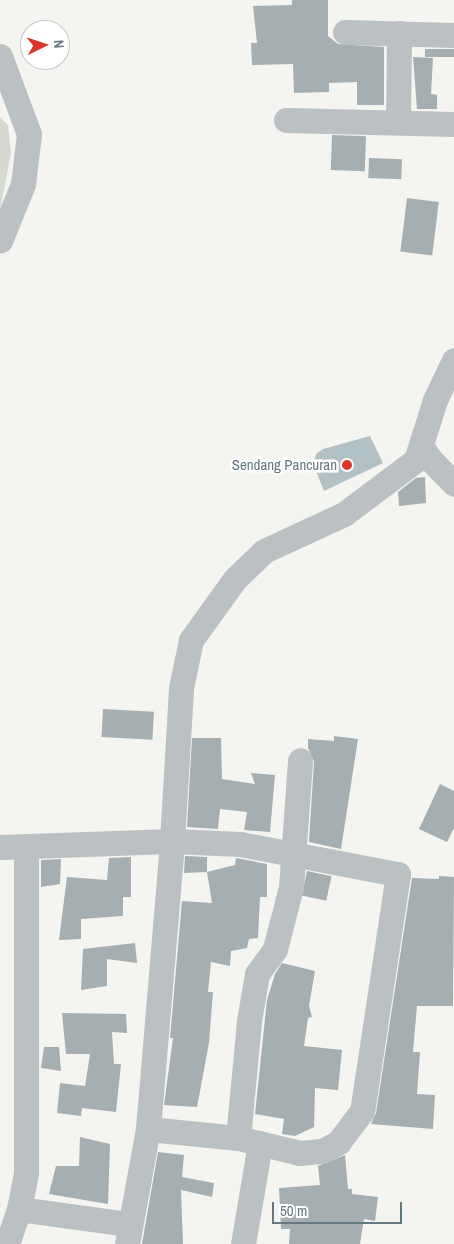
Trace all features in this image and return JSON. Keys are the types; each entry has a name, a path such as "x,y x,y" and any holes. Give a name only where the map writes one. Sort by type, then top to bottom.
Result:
{"street":[{"path":"345,32 454,34"},
{"path":"398,122 399,33"},
{"path":"0,56 29,134 23,184 0,241"},
{"path":"286,120 454,124"},
{"path":"19,1209 128,1234 148,1129 172,841 181,688 195,632 250,563 284,540 344,514 390,483 416,460 438,393 454,360"},
{"path":"421,445 429,458 454,484"},
{"path":"244,1244 249,1141 249,1021 257,974 275,949 280,935 294,857 300,760"},
{"path":"0,847 172,841 240,844 294,857 398,874 362,1111 339,1142 322,1151 300,1153 249,1141 148,1129"},
{"path":"7,1244 19,1209 26,1154 26,847"}],"shaded area":[{"path":"0,117 8,125 11,153 0,210"},
{"name":"Sendang Pancuran","path":"370,436 383,463 324,491 314,466 316,454 323,449"}],"building":[{"path":"292,0 328,0 328,36 338,44 384,47 384,105 357,105 357,82 329,83 329,92 294,93 293,64 252,65 251,43 257,43 253,6 292,5"},
{"path":"425,49 454,49 454,57 425,57"},
{"path":"413,57 433,58 431,94 437,95 437,109 417,109"},
{"path":"332,135 366,136 365,171 331,170"},
{"path":"369,158 402,159 401,179 368,178"},
{"path":"407,198 439,202 432,255 400,252"},
{"path":"425,477 426,503 399,506 398,492 416,478"},
{"path":"103,709 154,712 152,740 102,737"},
{"path":"334,736 358,739 341,849 309,842 314,761 308,748 308,739 334,741"},
{"path":"192,738 221,738 222,779 255,784 251,773 275,775 270,832 244,830 247,812 220,809 218,829 187,827"},
{"path":"440,784 454,791 454,828 447,842 419,829"},
{"path":"185,856 207,857 207,872 184,873"},
{"path":"131,857 131,897 123,897 123,916 81,919 81,939 59,940 67,877 107,880 109,858"},
{"path":"236,858 267,864 267,897 260,897 258,938 249,939 247,948 231,951 230,966 211,962 208,992 213,992 209,1043 197,1107 164,1105 173,1038 170,1038 182,901 212,903 207,872 235,865"},
{"path":"61,859 60,884 41,887 41,860"},
{"path":"307,871 331,876 326,901 302,895"},
{"path":"439,876 454,877 453,1006 417,1006 413,1052 420,1052 417,1094 435,1095 433,1129 371,1124 376,1113 412,878 439,879"},
{"path":"135,943 137,963 107,959 107,986 81,990 83,949"},
{"path":"282,963 315,971 309,1006 312,1017 308,1018 304,1046 342,1050 338,1090 315,1088 314,1127 295,1136 282,1134 284,1119 255,1114 267,1000 275,974"},
{"path":"62,1013 126,1014 127,1033 112,1032 114,1064 121,1064 116,1112 82,1108 81,1116 57,1113 60,1083 85,1086 90,1054 66,1054"},
{"path":"44,1047 59,1047 61,1071 41,1068"},
{"path":"80,1137 110,1144 108,1204 49,1194 56,1166 79,1166"},
{"path":"158,1152 184,1155 182,1177 214,1183 212,1197 181,1190 183,1244 142,1244"},
{"path":"345,1155 348,1189 352,1189 352,1194 378,1197 375,1221 364,1219 360,1244 289,1244 290,1229 281,1229 279,1188 320,1185 318,1166"}],"place":[{"name":"Sendang Pancuran","path":"347,465"}]}
